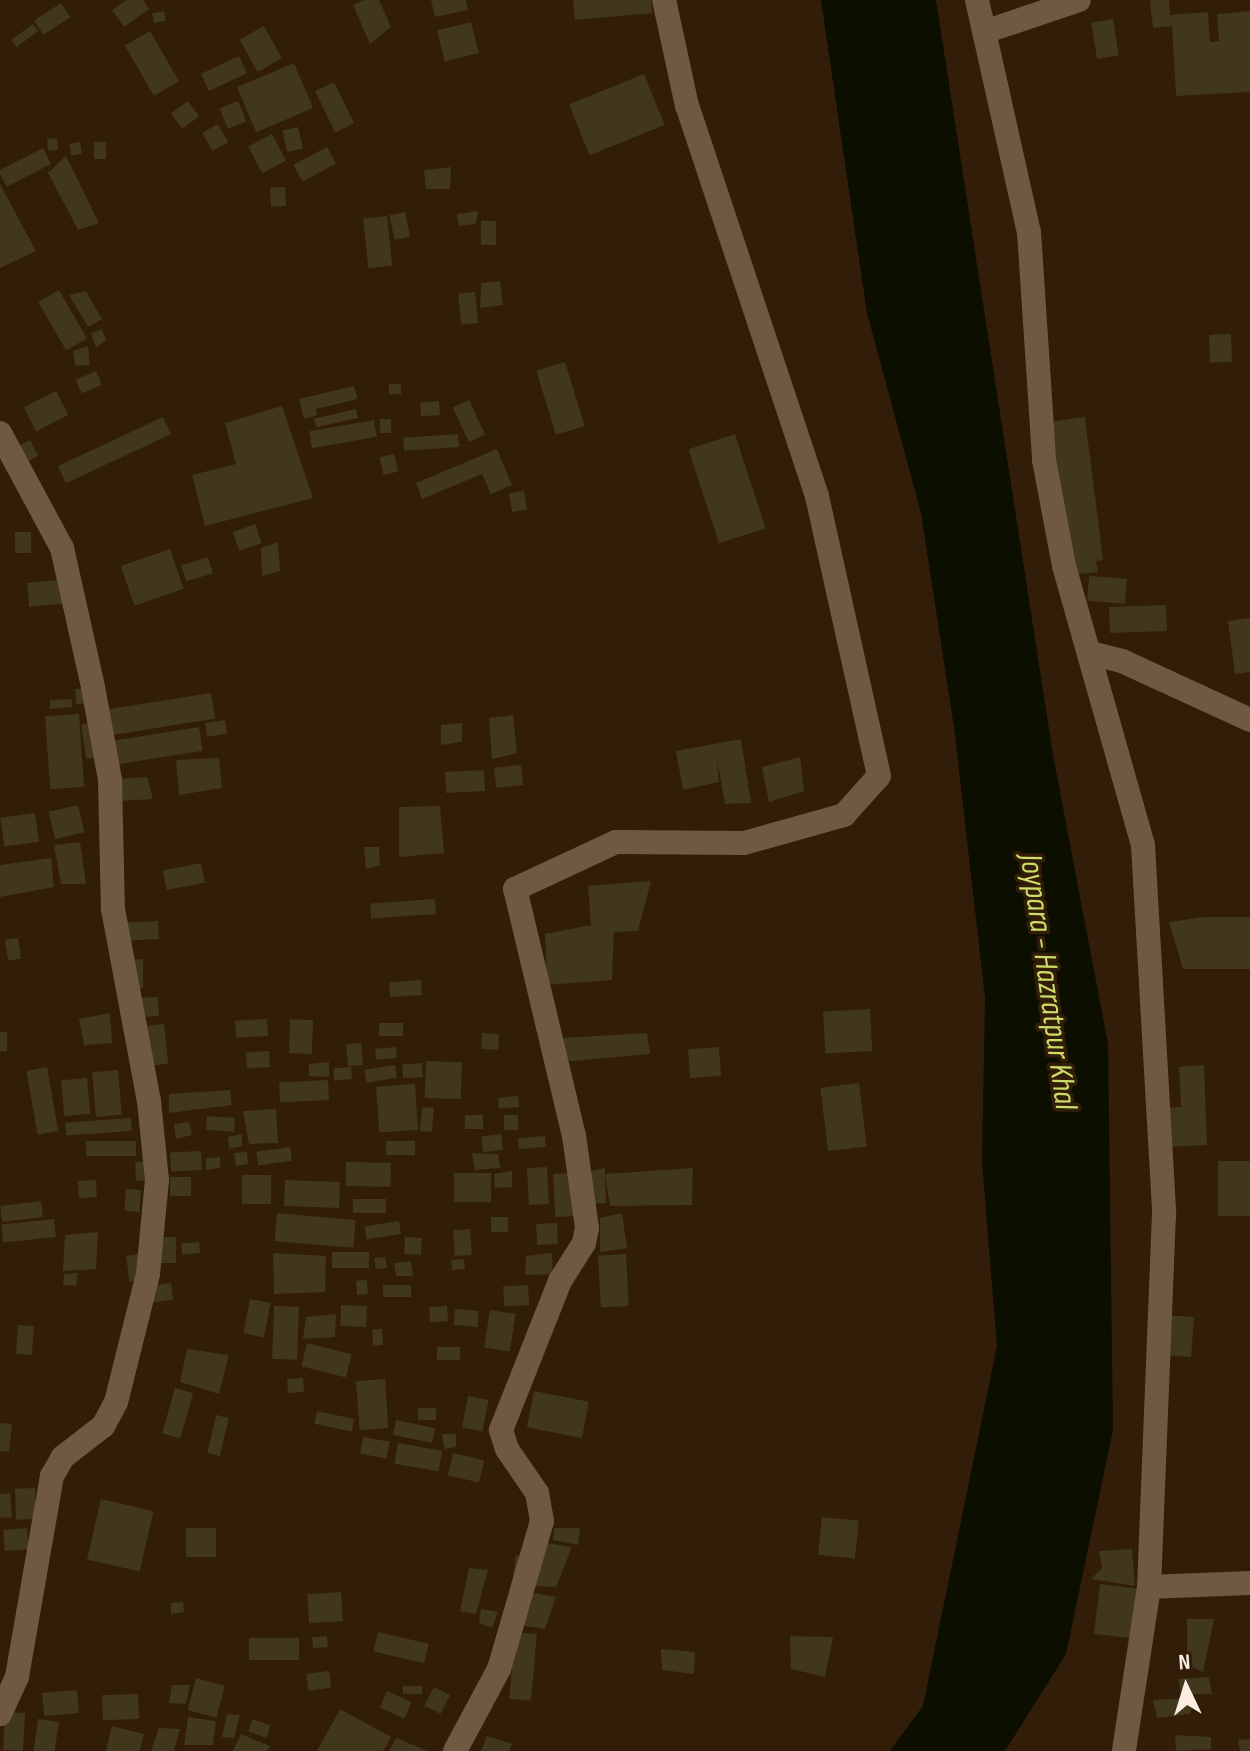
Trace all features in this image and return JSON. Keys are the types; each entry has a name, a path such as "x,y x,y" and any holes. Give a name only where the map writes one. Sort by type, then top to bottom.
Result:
{"street":[{"path":"455,1751 499,1669 542,1521 537,1493 507,1449 501,1430 560,1281 584,1243 587,1228 574,1136 515,889 616,842 744,843 844,815 879,776 817,496 687,106 664,0"},
{"path":"977,0 1029,232 1044,460 1064,566 1143,845 1164,1214 1149,1587 1124,1751"},
{"path":"984,32 1079,0"},
{"path":"0,433 62,548 93,687 110,780 113,909 149,1101 157,1180 148,1274 116,1402 103,1426 63,1457 52,1476 17,1677 0,1714"},
{"path":"1090,653 1122,661 1250,720"},
{"path":"1149,1587 1250,1583"}],"water":[{"name":"Joypara - Hazratpur Khal","path":"821,0 936,0 1053,755 1108,1044 1113,1430 1066,1654 1005,1751 890,1751 923,1706 997,1346 982,1162 985,998 955,734 921,513 867,313"}],"building":[{"path":"127,0 143,0 149,9 124,27 112,10"},
{"path":"364,0 379,0 391,27 370,44 353,5"},
{"path":"431,0 466,0 468,10 435,17"},
{"path":"573,0 651,0 652,13 575,20"},
{"path":"1150,0 1169,0 1170,15 1208,12 1210,42 1219,41 1217,14 1250,11 1250,92 1176,96 1172,26 1153,28"},
{"path":"61,3 70,17 43,35 34,20"},
{"path":"164,11 166,21 154,23 152,13"},
{"path":"1113,19 1119,56 1097,59 1091,22"},
{"path":"471,22 479,53 445,62 437,30"},
{"path":"33,24 38,31 16,47 11,40"},
{"path":"264,26 282,58 257,72 240,40"},
{"path":"150,31 179,81 154,96 125,46"},
{"path":"239,56 247,73 209,91 201,74"},
{"path":"294,63 313,108 256,132 237,87"},
{"path":"644,74 665,125 590,155 569,104"},
{"path":"334,82 354,123 335,133 315,91"},
{"path":"188,101 199,116 182,129 171,113"},
{"path":"238,101 246,121 228,129 219,108"},
{"path":"218,124 228,142 212,151 202,133"},
{"path":"298,127 303,148 287,152 282,131"},
{"path":"272,134 286,160 262,173 248,147"},
{"path":"57,138 58,150 48,151 47,139"},
{"path":"80,142 82,154 71,156 69,144"},
{"path":"94,142 106,142 106,159 94,159"},
{"path":"327,147 336,164 302,182 293,165"},
{"path":"43,148 51,164 7,187 0,170"},
{"path":"66,156 99,223 78,230 48,173"},
{"path":"451,167 450,189 426,189 424,170"},
{"path":"0,184 36,251 0,268"},
{"path":"285,187 286,206 271,207 270,188"},
{"path":"478,211 476,224 459,226 457,214"},
{"path":"405,212 410,236 395,240 389,215"},
{"path":"387,216 392,266 368,268 363,219"},
{"path":"481,221 496,221 496,245 481,245"},
{"path":"500,281 503,305 480,308 481,283"},
{"path":"59,290 87,338 66,350 38,302"},
{"path":"86,291 102,319 88,327 69,295"},
{"path":"475,292 478,323 461,325 458,294"},
{"path":"102,329 106,340 96,348 91,333"},
{"path":"1231,334 1232,362 1210,363 1209,335"},
{"path":"88,346 90,365 75,366 73,351"},
{"path":"565,362 585,426 556,435 536,371"},
{"path":"96,371 102,385 82,393 76,380"},
{"path":"389,384 401,384 401,394 389,394"},
{"path":"354,386 358,399 316,409 317,415 304,419 299,399"},
{"path":"56,391 68,415 36,431 24,407"},
{"path":"469,400 485,434 469,442 453,408"},
{"path":"439,401 440,415 421,416 420,402"},
{"path":"282,406 313,498 205,526 192,475 236,464 225,423"},
{"path":"356,409 358,418 316,427 314,419"},
{"path":"163,417 171,434 66,483 58,466"},
{"path":"1085,417 1103,560 1096,561 1098,572 1072,575 1048,422"},
{"path":"380,419 391,419 391,433 380,433"},
{"path":"374,420 377,437 312,448 309,431"},
{"path":"458,434 459,447 404,451 403,438"},
{"path":"735,434 766,528 719,543 688,449"},
{"path":"30,440 38,456 27,462 18,446"},
{"path":"497,449 512,485 491,494 482,474 422,499 416,483"},
{"path":"394,454 398,472 383,475 379,457"},
{"path":"524,491 527,510 512,512 509,493"},
{"path":"255,524 262,543 239,551 232,532"},
{"path":"15,532 31,532 31,553 15,553"},
{"path":"278,542 280,571 262,576 261,548"},
{"path":"170,549 184,589 135,606 121,566"},
{"path":"208,557 213,573 186,581 181,565"},
{"path":"1089,576 1127,579 1125,604 1087,601"},
{"path":"60,580 62,604 29,607 27,583"},
{"path":"1166,605 1167,631 1110,633 1109,607"},
{"path":"1250,618 1250,672 1235,674 1228,621"},
{"path":"90,688 91,703 76,704 75,689"},
{"path":"211,693 215,719 107,736 103,710"},
{"path":"72,699 72,707 50,709 50,700"},
{"path":"79,714 84,787 50,789 45,716"},
{"path":"513,715 517,753 492,759 489,718"},
{"path":"225,720 227,734 207,737 205,723"},
{"path":"96,722 101,757 86,759 81,724"},
{"path":"462,723 462,742 441,745 441,725"},
{"path":"199,727 203,751 112,765 108,741"},
{"path":"741,739 751,803 725,804 717,759 719,782 683,790 676,751"},
{"path":"800,757 804,791 769,802 762,767"},
{"path":"219,758 222,788 179,795 176,760"},
{"path":"521,765 523,785 496,788 494,768"},
{"path":"484,770 485,791 446,793 445,772"},
{"path":"147,777 153,799 120,801 115,779"},
{"path":"78,805 84,832 55,839 49,812"},
{"path":"440,806 444,853 399,857 399,807"},
{"path":"35,813 39,842 4,847 0,818"},
{"path":"80,842 86,884 61,884 54,845"},
{"path":"364,847 379,847 380,865 366,869"},
{"path":"51,858 54,887 0,897 0,865"},
{"path":"201,863 205,883 167,890 163,870"},
{"path":"651,881 638,931 614,932 612,980 547,985 545,934 591,925 588,886"},
{"path":"435,899 436,914 371,918 370,904"},
{"path":"1204,917 1250,917 1250,969 1183,969 1169,922"},
{"path":"158,921 159,939 124,941 123,923"},
{"path":"18,938 21,959 8,961 5,940"},
{"path":"143,959 143,988 127,988 125,960"},
{"path":"421,980 422,995 390,997 389,982"},
{"path":"158,997 159,1016 132,1017 131,998"},
{"path":"870,1009 872,1051 825,1053 823,1011"},
{"path":"110,1013 112,1043 84,1045 79,1019"},
{"path":"267,1019 268,1036 236,1038 235,1021"},
{"path":"290,1019 313,1020 312,1054 289,1053"},
{"path":"379,1023 403,1023 403,1036 379,1036"},
{"path":"164,1024 168,1064 142,1066 138,1027"},
{"path":"0,1032 7,1032 7,1051 0,1051"},
{"path":"482,1033 499,1034 498,1050 481,1049"},
{"path":"647,1033 650,1054 562,1062 562,1038"},
{"path":"361,1043 363,1065 348,1066 346,1044"},
{"path":"396,1047 397,1058 376,1060 375,1049"},
{"path":"719,1047 721,1076 690,1078 688,1049"},
{"path":"269,1051 270,1067 247,1069 246,1053"},
{"path":"426,1061 462,1062 461,1099 425,1098"},
{"path":"329,1062 329,1077 309,1076 309,1064"},
{"path":"422,1063 423,1077 403,1078 402,1064"},
{"path":"395,1065 397,1078 366,1083 364,1070"},
{"path":"1204,1065 1207,1145 1167,1147 1165,1108 1181,1107 1179,1067"},
{"path":"47,1067 58,1131 38,1135 26,1071"},
{"path":"351,1067 352,1079 334,1081 333,1069"},
{"path":"118,1070 122,1115 96,1117 92,1072"},
{"path":"87,1078 90,1114 64,1116 61,1080"},
{"path":"328,1080 329,1100 280,1103 279,1083"},
{"path":"859,1083 867,1147 828,1151 820,1088"},
{"path":"415,1084 418,1130 379,1133 376,1087"},
{"path":"230,1090 232,1105 169,1113 169,1094"},
{"path":"518,1096 519,1107 499,1109 498,1098"},
{"path":"422,1107 434,1108 432,1132 420,1131"},
{"path":"276,1109 278,1143 249,1144 243,1111"},
{"path":"465,1115 483,1115 483,1129 465,1129"},
{"path":"504,1115 518,1115 518,1130 504,1130"},
{"path":"207,1116 235,1118 234,1132 206,1130"},
{"path":"131,1118 132,1131 66,1136 65,1123"},
{"path":"189,1122 192,1135 176,1139 174,1124"},
{"path":"242,1134 242,1146 229,1149 228,1137"},
{"path":"501,1134 503,1150 483,1152 481,1136"},
{"path":"545,1136 546,1147 519,1149 518,1138"},
{"path":"86,1141 136,1141 136,1156 86,1156"},
{"path":"386,1141 415,1141 415,1155 386,1155"},
{"path":"290,1147 292,1161 258,1166 256,1152"},
{"path":"201,1151 202,1170 171,1172 170,1153"},
{"path":"247,1152 248,1164 236,1166 234,1153"},
{"path":"472,1153 498,1154 500,1168 475,1170"},
{"path":"220,1157 220,1168 206,1170 206,1158"},
{"path":"152,1161 153,1180 136,1181 135,1162"},
{"path":"1218,1161 1250,1161 1250,1216 1218,1216"},
{"path":"346,1162 391,1163 391,1187 346,1186"},
{"path":"547,1167 549,1204 529,1205 527,1168"},
{"path":"605,1168 606,1203 587,1204 585,1172"},
{"path":"693,1168 692,1205 610,1206 605,1174"},
{"path":"512,1171 512,1187 495,1188 494,1174"},
{"path":"454,1173 491,1173 491,1202 454,1202"},
{"path":"573,1173 575,1216 555,1217 553,1174"},
{"path":"242,1175 271,1175 271,1204 242,1204"},
{"path":"170,1177 191,1177 191,1196 170,1196"},
{"path":"96,1180 97,1197 79,1198 78,1181"},
{"path":"285,1180 340,1182 339,1208 284,1206"},
{"path":"126,1189 141,1190 139,1212 124,1211"},
{"path":"353,1199 386,1199 386,1213 353,1213"},
{"path":"41,1201 43,1217 2,1222 0,1206"},
{"path":"277,1213 356,1220 353,1248 275,1241"},
{"path":"622,1213 627,1248 600,1252 600,1218"},
{"path":"491,1217 508,1217 508,1232 491,1232"},
{"path":"54,1219 56,1237 3,1242 1,1225"},
{"path":"399,1221 401,1234 366,1239 364,1226"},
{"path":"557,1223 558,1244 537,1245 536,1224"},
{"path":"470,1229 472,1255 455,1256 453,1230"},
{"path":"98,1232 96,1269 63,1271 65,1235"},
{"path":"159,1237 176,1237 176,1263 159,1263"},
{"path":"405,1237 422,1238 421,1255 404,1254"},
{"path":"199,1242 200,1253 182,1255 181,1244"},
{"path":"332,1252 369,1252 369,1268 332,1268"},
{"path":"273,1253 326,1256 325,1292 274,1294"},
{"path":"552,1253 553,1274 525,1275 526,1256"},
{"path":"141,1254 144,1280 129,1282 126,1256"},
{"path":"626,1254 629,1306 601,1307 598,1255"},
{"path":"385,1257 387,1268 376,1269 374,1258"},
{"path":"464,1259 465,1269 452,1270 451,1260"},
{"path":"411,1261 413,1276 396,1276 394,1263"},
{"path":"78,1273 76,1286 63,1285 64,1274"},
{"path":"367,1280 368,1294 357,1295 356,1281"},
{"path":"171,1283 173,1300 153,1302 151,1285"},
{"path":"383,1285 411,1285 411,1297 383,1297"},
{"path":"528,1285 529,1305 504,1306 503,1286"},
{"path":"250,1299 271,1303 264,1337 243,1333"},
{"path":"341,1305 367,1306 366,1327 340,1326"},
{"path":"274,1306 299,1307 297,1360 272,1359"},
{"path":"447,1306 448,1321 430,1322 429,1307"},
{"path":"455,1309 479,1311 478,1327 454,1325"},
{"path":"490,1310 516,1314 510,1352 484,1348"},
{"path":"336,1314 335,1337 303,1339 306,1317"},
{"path":"1165,1315 1194,1317 1191,1357 1162,1355"},
{"path":"18,1325 34,1326 32,1355 16,1354"},
{"path":"382,1329 383,1345 373,1346 372,1330"},
{"path":"307,1343 352,1354 346,1377 301,1366"},
{"path":"437,1347 460,1347 460,1360 437,1360"},
{"path":"187,1349 229,1355 219,1394 180,1382"},
{"path":"303,1378 304,1392 288,1393 287,1379"},
{"path":"385,1379 388,1428 359,1430 356,1381"},
{"path":"175,1388 193,1393 180,1438 162,1433"},
{"path":"534,1391 589,1402 582,1438 527,1427"},
{"path":"468,1396 489,1400 483,1431 462,1427"},
{"path":"418,1408 436,1408 436,1420 418,1420"},
{"path":"317,1411 354,1419 351,1432 314,1424"},
{"path":"216,1415 229,1418 220,1456 207,1453"},
{"path":"396,1420 435,1428 432,1443 393,1435"},
{"path":"0,1423 12,1424 9,1452 0,1451"},
{"path":"442,1434 456,1434 456,1447 444,1449"},
{"path":"363,1437 390,1442 387,1458 360,1454"},
{"path":"398,1443 442,1451 439,1471 394,1464"},
{"path":"453,1453 484,1460 479,1483 448,1475"},
{"path":"35,1488 36,1519 16,1520 15,1489"},
{"path":"10,1493 12,1517 0,1518 0,1494"},
{"path":"101,1499 154,1511 140,1572 87,1559"},
{"path":"822,1517 859,1521 855,1559 818,1555"},
{"path":"27,1528 29,1549 5,1551 3,1530"},
{"path":"186,1528 216,1528 216,1557 186,1557"},
{"path":"554,1528 580,1528 578,1545 553,1540"},
{"path":"540,1542 572,1547 556,1587 531,1586"},
{"path":"1132,1549 1135,1586 1091,1579 1102,1568 1099,1551"},
{"path":"516,1555 530,1557 521,1621 507,1619"},
{"path":"469,1568 488,1570 476,1614 460,1611"},
{"path":"1100,1584 1139,1589 1133,1638 1094,1634"},
{"path":"341,1592 343,1621 309,1623 307,1594"},
{"path":"527,1592 556,1597 545,1629 518,1625"},
{"path":"183,1602 184,1612 171,1614 171,1603"},
{"path":"481,1609 498,1612 492,1628 479,1623"},
{"path":"1187,1619 1214,1619 1203,1672 1187,1665"},
{"path":"378,1632 429,1644 424,1663 374,1651"},
{"path":"515,1632 537,1634 531,1701 509,1699"},
{"path":"327,1636 328,1647 313,1648 312,1637"},
{"path":"790,1636 833,1637 825,1677 791,1669"},
{"path":"249,1638 299,1638 299,1660 249,1660"},
{"path":"661,1649 695,1652 694,1674 662,1670"},
{"path":"329,1671 331,1688 308,1691 306,1674"},
{"path":"1209,1677 1212,1694 1181,1694 1178,1679"},
{"path":"196,1678 225,1686 216,1718 187,1710"},
{"path":"172,1685 190,1685 186,1704 169,1703"},
{"path":"403,1686 422,1686 422,1694 403,1694"},
{"path":"434,1687 450,1695 441,1714 424,1706"},
{"path":"77,1690 79,1713 44,1716 42,1693"},
{"path":"387,1691 412,1702 404,1718 380,1707"},
{"path":"138,1694 139,1719 103,1720 102,1695"},
{"path":"1194,1698 1190,1714 1157,1718 1153,1700"},
{"path":"340,1709 391,1737 383,1751 317,1751"},
{"path":"5,1712 25,1713 23,1751 3,1750"},
{"path":"227,1714 240,1715 234,1738 222,1737"},
{"path":"188,1717 216,1721 213,1745 184,1745"},
{"path":"38,1719 59,1722 55,1751 34,1751"},
{"path":"253,1719 271,1726 266,1738 248,1731"},
{"path":"112,1726 144,1734 140,1751 106,1751"},
{"path":"159,1728 180,1729 174,1751 151,1751"},
{"path":"241,1734 270,1746 267,1751 233,1751"},
{"path":"1175,1735 1211,1737 1211,1749 1176,1751"},
{"path":"487,1736 512,1744 509,1751 481,1751"},
{"path":"396,1738 428,1751 389,1751"},
{"path":"1250,1739 1250,1751 1240,1751 1238,1740"}]}
